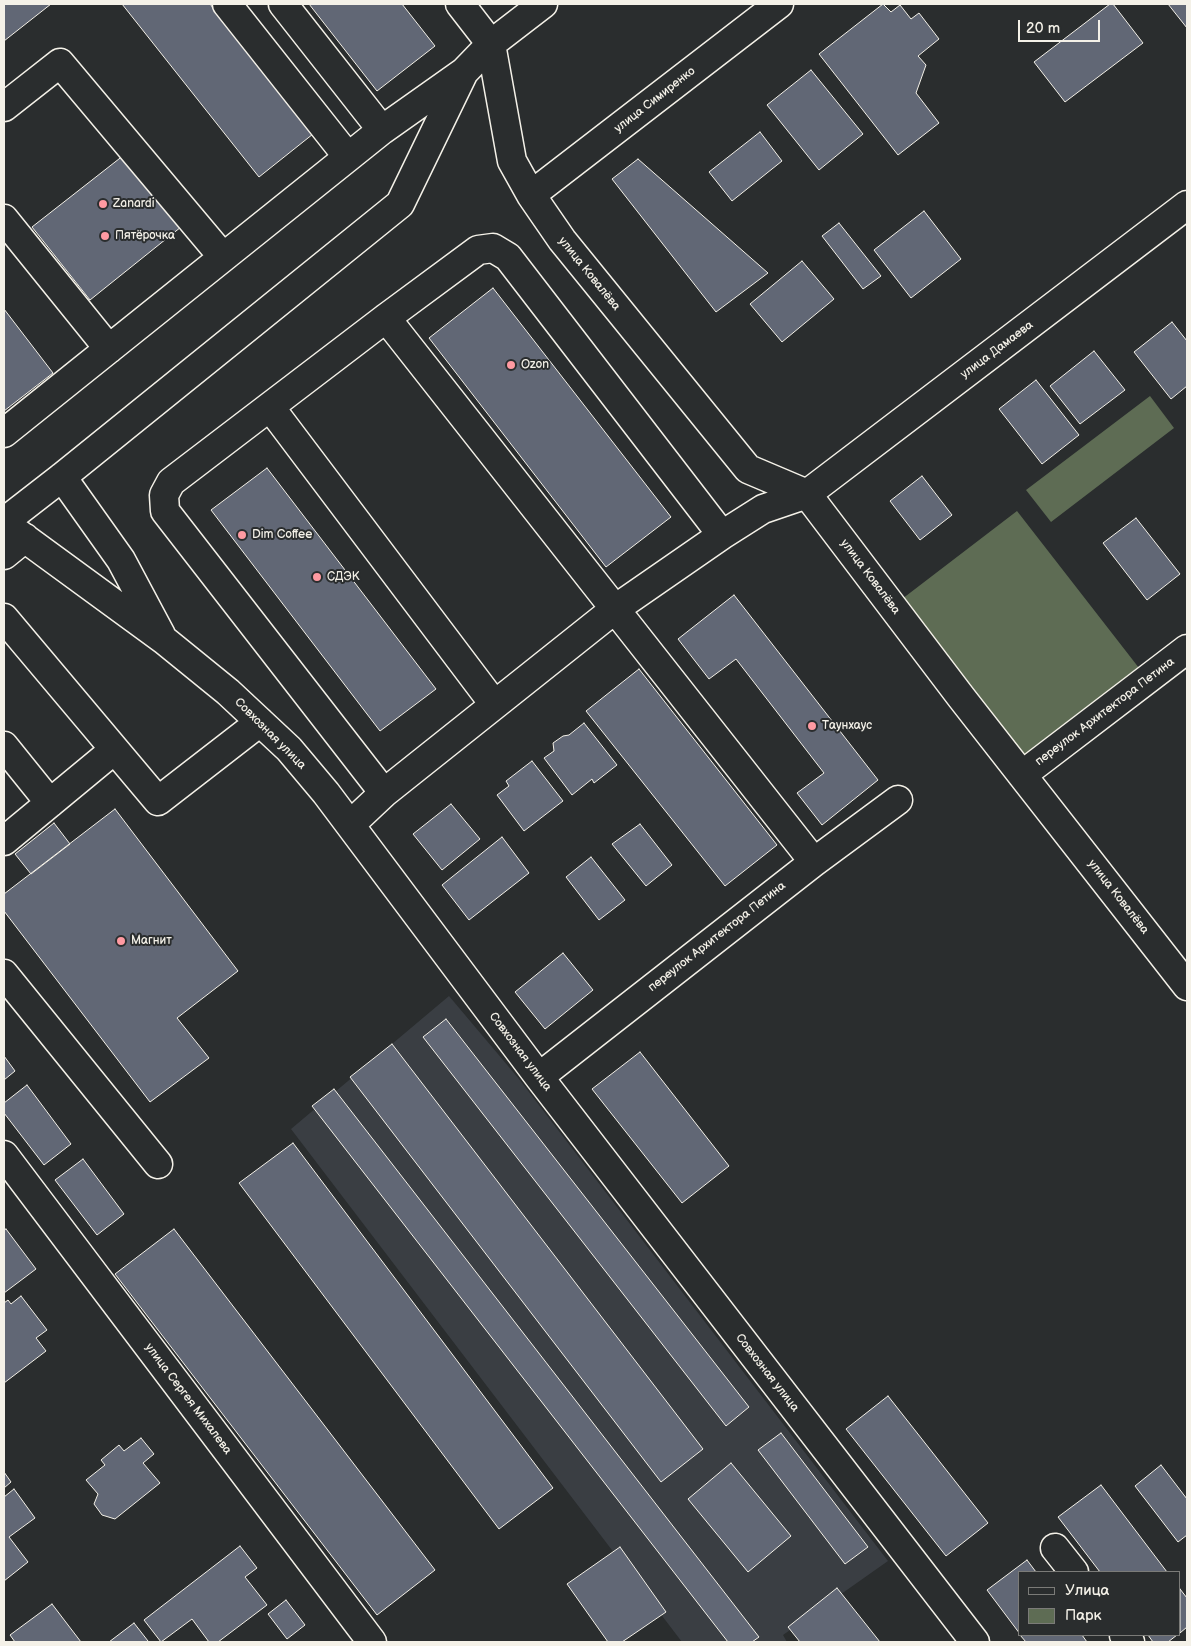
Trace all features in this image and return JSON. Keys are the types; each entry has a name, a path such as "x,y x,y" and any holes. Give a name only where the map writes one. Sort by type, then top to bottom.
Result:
{"street":[{"path":"227,4 348,157"},
{"path":"283,4 382,130"},
{"path":"460,4 491,44"},
{"path":"4,433 382,130 464,72 491,44 542,4"},
{"name":"улица Симиренко","path":"531,195 779,4"},
{"name":"улица Ковалёва","path":"491,44 512,161 531,195 562,240 748,469 807,494 961,698 1187,986"},
{"path":"4,107 60,63 223,257"},
{"path":"4,555 11,527 62,477 400,204 464,72"},
{"name":"улица Дамаева","path":"350,825 384,793 615,610 722,535 763,509 807,494 1187,205"},
{"path":"4,219 109,349"},
{"path":"384,793 166,511 164,495 171,482 478,250 493,248 508,257 722,535"},
{"path":"386,318 814,862"},
{"path":"270,407 494,704"},
{"path":"62,477 121,560 164,640"},
{"name":"Совхозная улица","path":"11,527 164,640 228,692 289,749 326,793 538,1077 975,1642"},
{"path":"4,618 158,801 260,722"},
{"name":"переулок Архитектора Петина","path":"1022,774 1187,649"},
{"path":"4,746 50,803"},
{"path":"4,841 114,750"},
{"name":"переулок Архитектора Петина","path":"538,1077 814,862 898,800"},
{"path":"4,974 158,1164"},
{"name":"улица Сергея Михалева","path":"4,1155 372,1642"},
{"path":"1055,1548 1073,1571"}],"shaded area":[{"path":"449,996 519,1079 888,1561 783,1635 787,1642 682,1642 291,1129"}],"green space":[{"path":"1150,396 1174,428 1051,522 1026,490"},
{"path":"1017,511 1139,668 1024,757 902,599"}],"building":[{"path":"4,4 51,4 4,41"},
{"path":"122,4 210,4 313,134 259,177"},
{"path":"309,4 402,4 435,46 377,91"},
{"path":"883,4 891,12 900,5 911,19 919,13 939,39 918,56 926,65 916,93 939,123 898,155 819,54"},
{"path":"1110,4 1113,4 1143,43 1065,102 1034,62"},
{"path":"1168,4 1187,4 1187,28"},
{"path":"811,70 863,134 819,170 767,105"},
{"path":"760,132 782,161 732,201 709,172"},
{"path":"124,155 181,227 90,300 32,227"},
{"path":"638,159 768,273 716,312 612,179"},
{"path":"924,211 961,259 911,298 874,250"},
{"path":"839,223 881,276 863,289 822,236"},
{"path":"802,261 834,299 782,342 750,304"},
{"path":"493,288 671,517 606,567 429,338"},
{"path":"4,309 53,373 4,411"},
{"path":"1172,322 1187,341 1187,386 1171,399 1134,352"},
{"path":"1094,351 1125,390 1080,424 1050,386"},
{"path":"1036,380 1079,435 1042,464 999,409"},
{"path":"267,468 436,689 380,731 211,510"},
{"path":"922,476 952,515 920,540 890,501"},
{"path":"1136,518 1180,574 1147,600 1103,543"},
{"name":"Таунхаус","path":"734,595 878,780 822,825 797,793 824,773 736,659 709,679 678,639"},
{"path":"639,669 777,845 725,886 586,711"},
{"path":"584,723 617,765 594,783 592,779 572,795 544,758 554,751 553,743 563,736 569,735"},
{"path":"532,761 563,801 524,831 497,795 509,786 506,781"},
{"path":"451,804 480,839 442,870 413,834"},
{"name":"Магнит","path":"115,809 238,971 177,1018 209,1058 150,1102 4,911 4,894"},
{"path":"54,823 70,844 31,874 15,854"},
{"path":"640,824 672,865 646,886 612,844"},
{"path":"502,837 529,873 469,920 442,885"},
{"path":"591,857 625,900 599,920 566,877"},
{"path":"563,953 593,990 545,1029 515,992"},
{"path":"446,1019 749,1407 726,1426 423,1037"},
{"path":"392,1044 703,1449 661,1482 350,1077"},
{"path":"640,1052 729,1166 682,1203 592,1089"},
{"path":"4,1056 15,1071 4,1080"},
{"path":"27,1085 71,1144 44,1165 4,1113 4,1103"},
{"path":"334,1089 759,1637 752,1642 728,1642 312,1106"},
{"path":"293,1143 553,1488 499,1529 239,1183"},
{"path":"83,1159 124,1214 97,1235 55,1180"},
{"path":"6,1229 36,1269 4,1293 4,1230"},
{"path":"174,1229 435,1570 377,1615 115,1274"},
{"path":"21,1296 47,1330 36,1338 46,1351 4,1383 4,1303 8,1300 11,1304"},
{"path":"888,1396 988,1523 946,1556 846,1429"},
{"path":"781,1433 868,1547 845,1564 758,1450"},
{"path":"141,1438 154,1454 143,1463 160,1483 115,1519 102,1515 94,1504 98,1494 86,1480 105,1465 101,1460 119,1445 124,1451"},
{"path":"731,1463 791,1536 748,1572 688,1499"},
{"path":"1161,1465 1187,1499 1187,1535 1178,1542 1135,1486"},
{"path":"4,1472 11,1482 4,1488"},
{"path":"1101,1485 1166,1571 1099,1571 1058,1517"},
{"path":"14,1489 35,1518 9,1537 28,1562 4,1581 4,1497"},
{"path":"240,1546 257,1568 245,1577 267,1605 218,1642 209,1642 192,1619 161,1642 144,1620"},
{"path":"620,1547 666,1612 622,1642 608,1642 567,1584"},
{"path":"1027,1560 1035,1571 1018,1571 1018,1631 987,1590"},
{"path":"837,1588 880,1642 800,1642 788,1627"},
{"path":"1181,1590 1187,1598 1187,1627 1181,1632"},
{"path":"286,1600 305,1625 287,1639 268,1614"},
{"path":"52,1604 81,1642 15,1642 10,1635"},
{"path":"134,1623 148,1641 109,1642"},
{"path":"1021,1636 1083,1636 1087,1642 1026,1642"},
{"path":"1149,1636 1176,1636 1168,1642 1153,1642"}],"place":[{"name":"Zanardi","path":"103,204"},
{"name":"Пятёрочка","path":"105,236"},
{"name":"Ozon","path":"511,365"},
{"name":"Dim Coffee","path":"242,535"},
{"name":"СДЭК","path":"317,577"},
{"name":"Таунхаус","path":"812,726"},
{"name":"Магнит","path":"121,941"}]}
